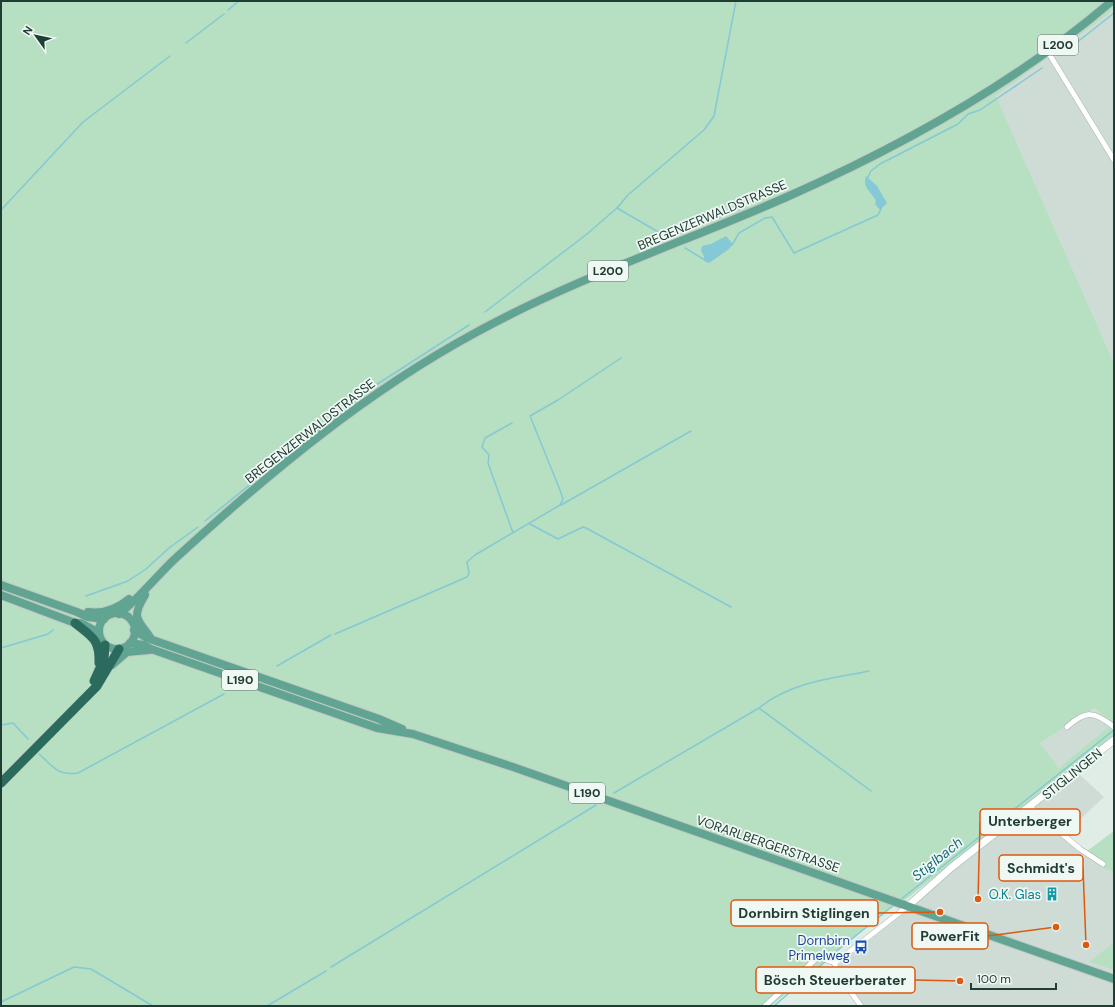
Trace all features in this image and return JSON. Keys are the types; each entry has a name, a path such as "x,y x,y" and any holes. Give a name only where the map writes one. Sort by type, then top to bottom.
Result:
{"highway":[{"path":"75,623 91,634 97,644 99,661 97,676"},
{"path":"1,775 77,699 97,676 104,660 105,645"},
{"path":"1,783 97,686 119,649"}],"main road":[{"name":"BREGENZERWALDSTRASSE","path":"119,614 194,542 339,421 386,387 434,356 533,303 789,196 856,165 919,132 985,94 1048,52 1112,1"},
{"path":"77,612 102,612 118,608 142,586 150,584"},
{"path":"150,584 138,606 137,614 139,625 150,638"},
{"path":"1,585 88,617 104,619 114,614 119,614"},
{"path":"1,595 75,623 81,623 99,633"},
{"path":"17,601 22,598 37,603 45,601"},
{"name":"BREGENZERWALDSTRASSE","path":"133,625 131,613 136,599"},
{"name":"VORARLBERGERSTRASSE","path":"119,614 126,616 143,636 379,719 413,734 513,767 1114,979"},
{"path":"104,619 99,628 99,633 105,645 119,649 130,643 133,637 133,625"},
{"name":"VORARLBERGERSTRASSE","path":"130,643 144,645 151,649 377,728 413,734"},
{"path":"108,668 127,652 151,649"},
{"name":"STIGLINGEN","path":"906,905 1114,740"}],"street":[{"path":"1048,52 1114,160"},
{"path":"1067,727 1082,715 1087,714 1098,716 1113,726"},
{"name":"STIGLINGEN","path":"1030,807 1080,849 1103,864"},
{"path":"833,963 906,905"},
{"path":"765,1006 818,957 833,963 836,972 862,1006"}],"shaded area":[{"path":"1114,10 1114,363 996,96"},
{"path":"1093,708 1114,723 1059,768 1040,743"},
{"path":"1078,773 1104,797 1061,837 1109,871 1114,872 1114,942 1090,962 1114,970 1114,1006 864,1006 836,967 902,914 923,893"}],"green space":[{"path":"1,1 1114,1 1114,10 996,96 1114,363 1114,736 909,897 885,912 771,1006 1,1006","holes":["1094,708 1113,723 1059,768 1040,743"]},
{"path":"1114,831 1114,872 1109,871 1083,854"},
{"path":"1114,942 1114,970 1089,962"}],"water":[{"path":"866,176 877,186 887,203 880,210 875,204 876,201 866,187"},
{"path":"726,236 733,244 729,249 709,263 704,261 704,256 701,251 702,246 711,244"}],"waterway":[{"path":"228,10 239,1"},
{"path":"617,208 628,195 704,130 714,116 736,1"},
{"path":"1061,55 1114,13"},
{"path":"186,43 224,14"},
{"path":"1,210 83,122 170,56"},
{"path":"867,179 871,171 880,164 958,124 968,114 980,110 1042,68"},
{"path":"485,312 587,234 617,208 660,233"},
{"path":"732,245 739,233 765,218 772,217 794,253 878,215 881,209"},
{"path":"685,248 705,260"},
{"path":"205,521 362,394 469,325"},
{"path":"335,634 467,577 469,573 467,562 475,555 560,505 563,499 560,490 530,416 558,400 621,358"},
{"path":"512,423 485,438 482,447 489,455 488,463 513,533"},
{"path":"561,505 691,431"},
{"path":"530,524 558,539 583,527 586,528 731,607"},
{"path":"86,596 128,581 146,569 169,548 198,527"},
{"path":"1,648 48,634 53,630"},
{"path":"277,666 331,635"},
{"path":"759,708 771,699 798,687 825,679 869,671"},
{"path":"39,754 52,767 60,772 71,774 78,773 224,694"},
{"path":"614,793 759,708 871,791"},
{"path":"1,725 13,723 28,739"},
{"name":"Stiglbach","path":"900,900 1114,730"},
{"path":"331,967 596,805"},
{"name":"Stiglbach","path":"828,958 894,905"},
{"name":"Stiglbach","path":"774,1006 826,961"},
{"path":"1,1002 74,967 91,969 153,1006"},
{"path":"267,1006 326,971"}],"place":[{"name":"O.K. Glas","path":"1052,894"},
{"name":"Unterberger","path":"978,899"},
{"name":"Dornbirn Stiglingen","path":"940,912"},
{"name":"PowerFit","path":"1056,927"},
{"name":"Schmidt's","path":"1086,945"},
{"name":"Dornbirn Primelweg","path":"861,947"},
{"name":"Bösch Steuerberater","path":"960,981"}]}
